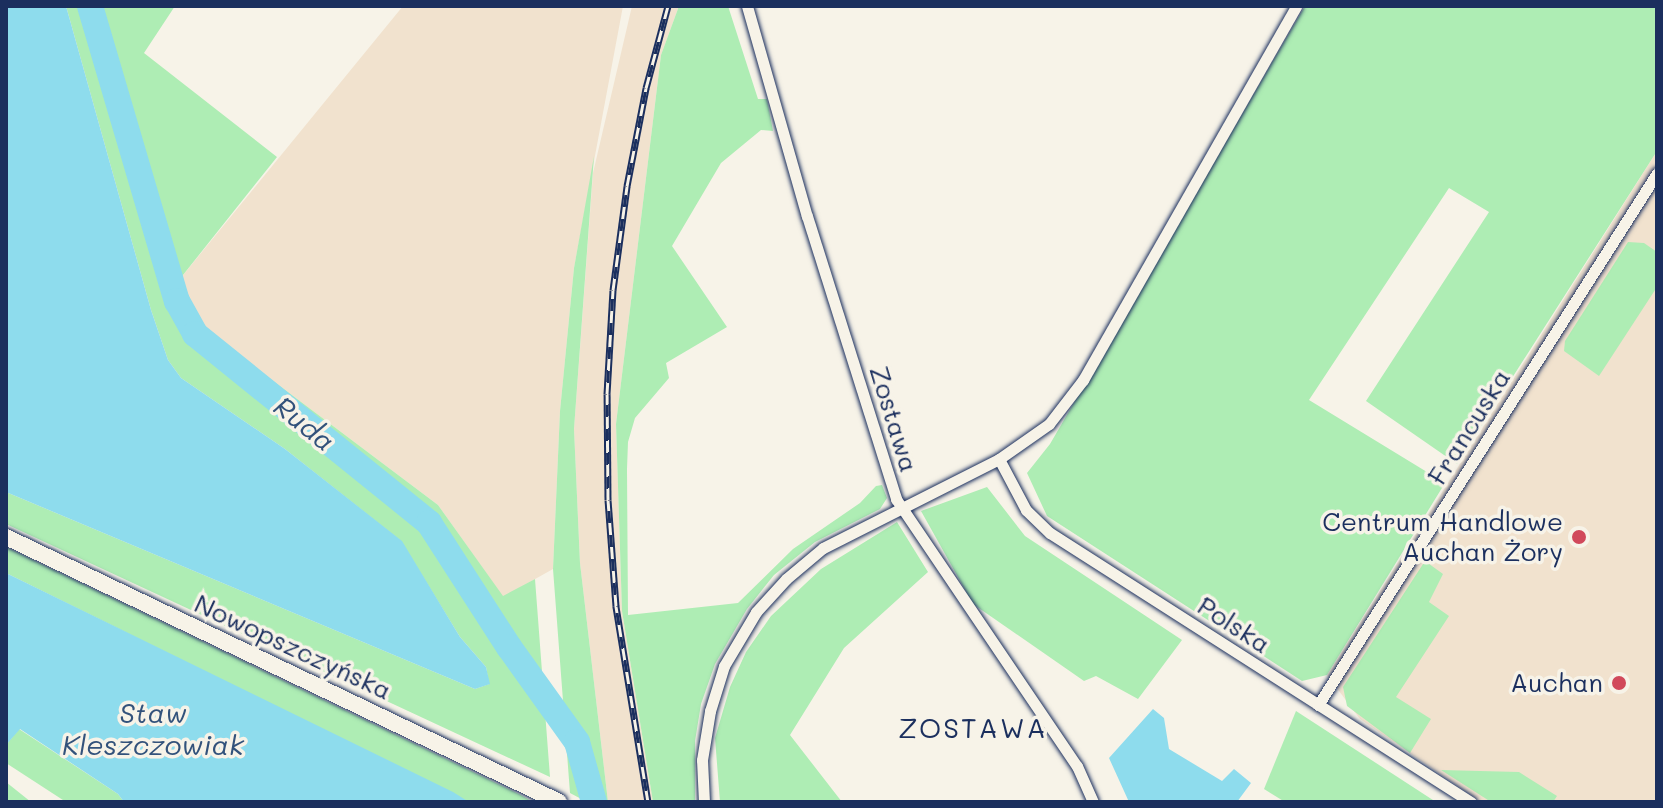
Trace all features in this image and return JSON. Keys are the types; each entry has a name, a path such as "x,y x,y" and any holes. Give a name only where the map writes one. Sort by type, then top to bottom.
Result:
{"main road":[{"name":"Nowopszczyńska","path":"6,537 515,778 559,802"}],"street":[{"name":"Zostawa","path":"747,6 807,216 892,486 901,506 1077,766 1093,802"},
{"path":"704,802 702,760 710,711 724,666 747,624 775,589 810,558 901,506 999,459 1049,424 1069,401 1296,6"},
{"name":"Francuska","path":"1318,705 1657,173"},
{"name":"Polska","path":"999,459 1026,510 1050,533 1471,802"}],"shaded area":[{"path":"403,6 623,6 574,268 560,411 553,569 503,597 438,505 199,325 179,280"},
{"path":"632,6 679,6 661,55 616,424 622,611 653,802 608,802 580,563 574,429 593,173"},
{"path":"1657,151 1657,802 1481,802 1360,719 1327,675"}],"green space":[{"path":"66,6 175,6 144,53 277,157 179,280 199,325 438,505 503,596 535,579 550,777 6,524 6,492 475,689 489,684 486,667 460,637 401,541 285,449 181,378 168,360 151,310"},
{"path":"679,6 728,6 758,99 767,99 773,131 761,130 721,163 672,246 727,327 666,363 669,378 635,418 628,442 627,469 628,615 738,603 793,549 860,503 876,486 882,485 887,498 880,509 815,542 774,575 747,609 715,664 701,704 695,741 695,802 653,802 622,611 616,424 661,55"},
{"path":"1305,6 1657,6 1657,151 1457,464 1366,401 1489,212 1449,188 1309,400 1445,483 1327,675 1302,681 1047,516 1027,473 1050,444"},
{"path":"594,156 574,429 580,563 608,802 587,802 570,793 553,569 560,411 574,268"},
{"path":"1628,242 1644,243 1657,252 1657,287 1599,376 1564,351 1565,341"},
{"path":"987,487 1025,536 1182,640 1138,699 1096,676 1084,681 973,604 921,511"},
{"path":"897,522 928,572 844,648 790,735 842,802 720,802 715,738 730,687 746,652 771,616 821,569"},
{"path":"6,547 533,802 469,802 6,573"},
{"path":"1425,561 1443,574 1429,602 1449,616 1396,697 1431,719 1410,753 1347,706 1343,687"},
{"path":"1296,711 1436,802 1285,802 1264,789"},
{"path":"19,729 118,794 124,802 66,802 6,763 6,745"},
{"path":"1441,770 1519,772 1557,796 1553,802 1491,802"},
{"path":"6,782 31,802 6,802"}],"water":[{"path":"6,6 66,6 151,310 168,360 181,378 285,449 402,541 460,637 486,667 490,684 475,689 6,492"},
{"name":"Staw Kleszczowiak","path":"6,573 469,802 124,802 118,794 20,729 6,745"},
{"path":"1153,709 1164,718 1169,749 1222,781 1234,769 1251,783 1237,802 1129,802 1109,758"}],"waterway":[{"name":"Ruda","path":"90,6 177,301 195,334 429,523 509,647 577,742 594,802"}],"railway":[{"path":"648,802 616,606 608,500 607,394 613,290 627,186 646,88 668,6"}],"place":[{"name":"Centrum Handlowe Auchan Żory","path":"1579,537"},
{"name":"Auchan","path":"1619,683"}],"district":[{"name":"ZOSTAWA","path":"973,727"}]}
